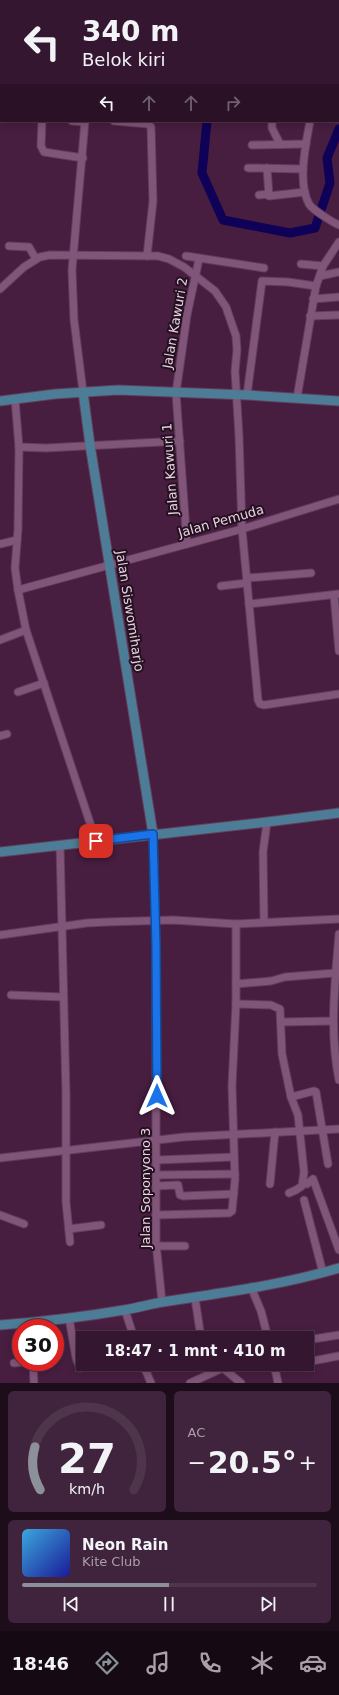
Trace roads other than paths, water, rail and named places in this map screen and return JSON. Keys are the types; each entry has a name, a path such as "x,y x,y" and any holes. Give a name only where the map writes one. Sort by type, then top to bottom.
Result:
{"main road":[{"path":"0,401 83,392 118,390 246,395 339,401"},
{"name":"Jalan Siswomiharjo","path":"83,392 90,445 153,834"},
{"path":"0,852 339,813"},
{"path":"64,1319 125,1310 162,1302 195,1298 323,1273 339,1268"},
{"path":"0,1325 12,1325"}],"street":[{"path":"42,122 41,146 44,152 82,158"},
{"path":"83,392 72,295 72,270 75,255 85,122"},
{"path":"125,122 148,124 150,127 153,201 147,256"},
{"path":"272,122 272,128 280,144"},
{"path":"310,122 303,169 305,192 311,207 337,224"},
{"path":"252,145 306,144"},
{"path":"248,168 303,169"},
{"path":"267,168 268,194"},
{"path":"259,195 268,194 271,197 305,192"},
{"path":"297,398 316,286 323,266 339,242"},
{"path":"9,246 29,247 36,259"},
{"path":"0,289 3,281 36,259 50,255 158,256 169,259 184,267 215,292 221,299 229,315 237,344 235,370 242,529 260,704 264,705 339,694"},
{"path":"186,256 264,265 246,395"},
{"name":"Jalan Kawuri 2","path":"176,393 187,315 199,258"},
{"path":"301,264 323,266"},
{"path":"320,276 339,272"},
{"path":"262,280 283,281 316,286"},
{"path":"313,299 339,297"},
{"path":"310,316 339,316"},
{"name":"Jalan Kawuri 1","path":"176,393 187,544"},
{"path":"15,399 18,447 17,540 15,568 18,590 26,630 96,841"},
{"path":"18,447 46,448 180,441"},
{"name":"Jalan Pemuda","path":"18,590 242,529 339,499"},
{"path":"0,544 17,540"},
{"path":"222,586 247,580 311,573"},
{"path":"249,604 336,594 339,651"},
{"path":"0,640 26,630"},
{"path":"18,692 44,683"},
{"path":"264,922 263,852 267,822"},
{"name":"Jalan Soponyono 3","path":"153,834 157,1141 156,1246 162,1302"},
{"path":"60,845 66,1094 66,1202 70,1242"},
{"path":"0,935 87,923 155,921 236,924 339,919"},
{"path":"156,1215 230,1213 232,1211 235,1174 232,1086 236,1004 236,924"},
{"path":"339,934 333,1020 334,1048 339,1080"},
{"path":"236,984 271,981 286,977 337,977"},
{"path":"11,995 63,997"},
{"path":"236,1004 271,1005 277,1006 280,1009 282,1054 291,1096 298,1115 304,1172 303,1181 300,1188 289,1193"},
{"path":"281,1022 333,1020"},
{"path":"291,1096 316,1091 328,1164"},
{"path":"0,1158 65,1150 233,1134 339,1129"},
{"path":"270,1184 275,1132"},
{"path":"157,1160 234,1157"},
{"path":"156,1175 235,1174"},
{"path":"303,1181 307,1184 314,1181 339,1250"},
{"path":"156,1186 178,1185 180,1196 234,1194"},
{"path":"304,1200 323,1273"},
{"path":"0,1215 24,1224"},
{"path":"69,1230 101,1225"},
{"path":"156,1246 185,1246"},
{"path":"251,1287 261,1311 266,1331"},
{"path":"195,1298 200,1331"},
{"path":"125,1310 131,1331"},
{"path":"69,1318 76,1358"},
{"path":"314,1339 339,1335"},
{"path":"314,1361 339,1356"},
{"path":"33,1371 34,1383"},
{"path":"146,1371 151,1383"},
{"path":"190,1383 211,1371"},
{"path":"226,1371 240,1383"},
{"path":"275,1371 278,1383"}],"waterway":[{"path":"207,122 202,173 223,220 290,233 315,228 330,183 327,158 339,129"}]}
